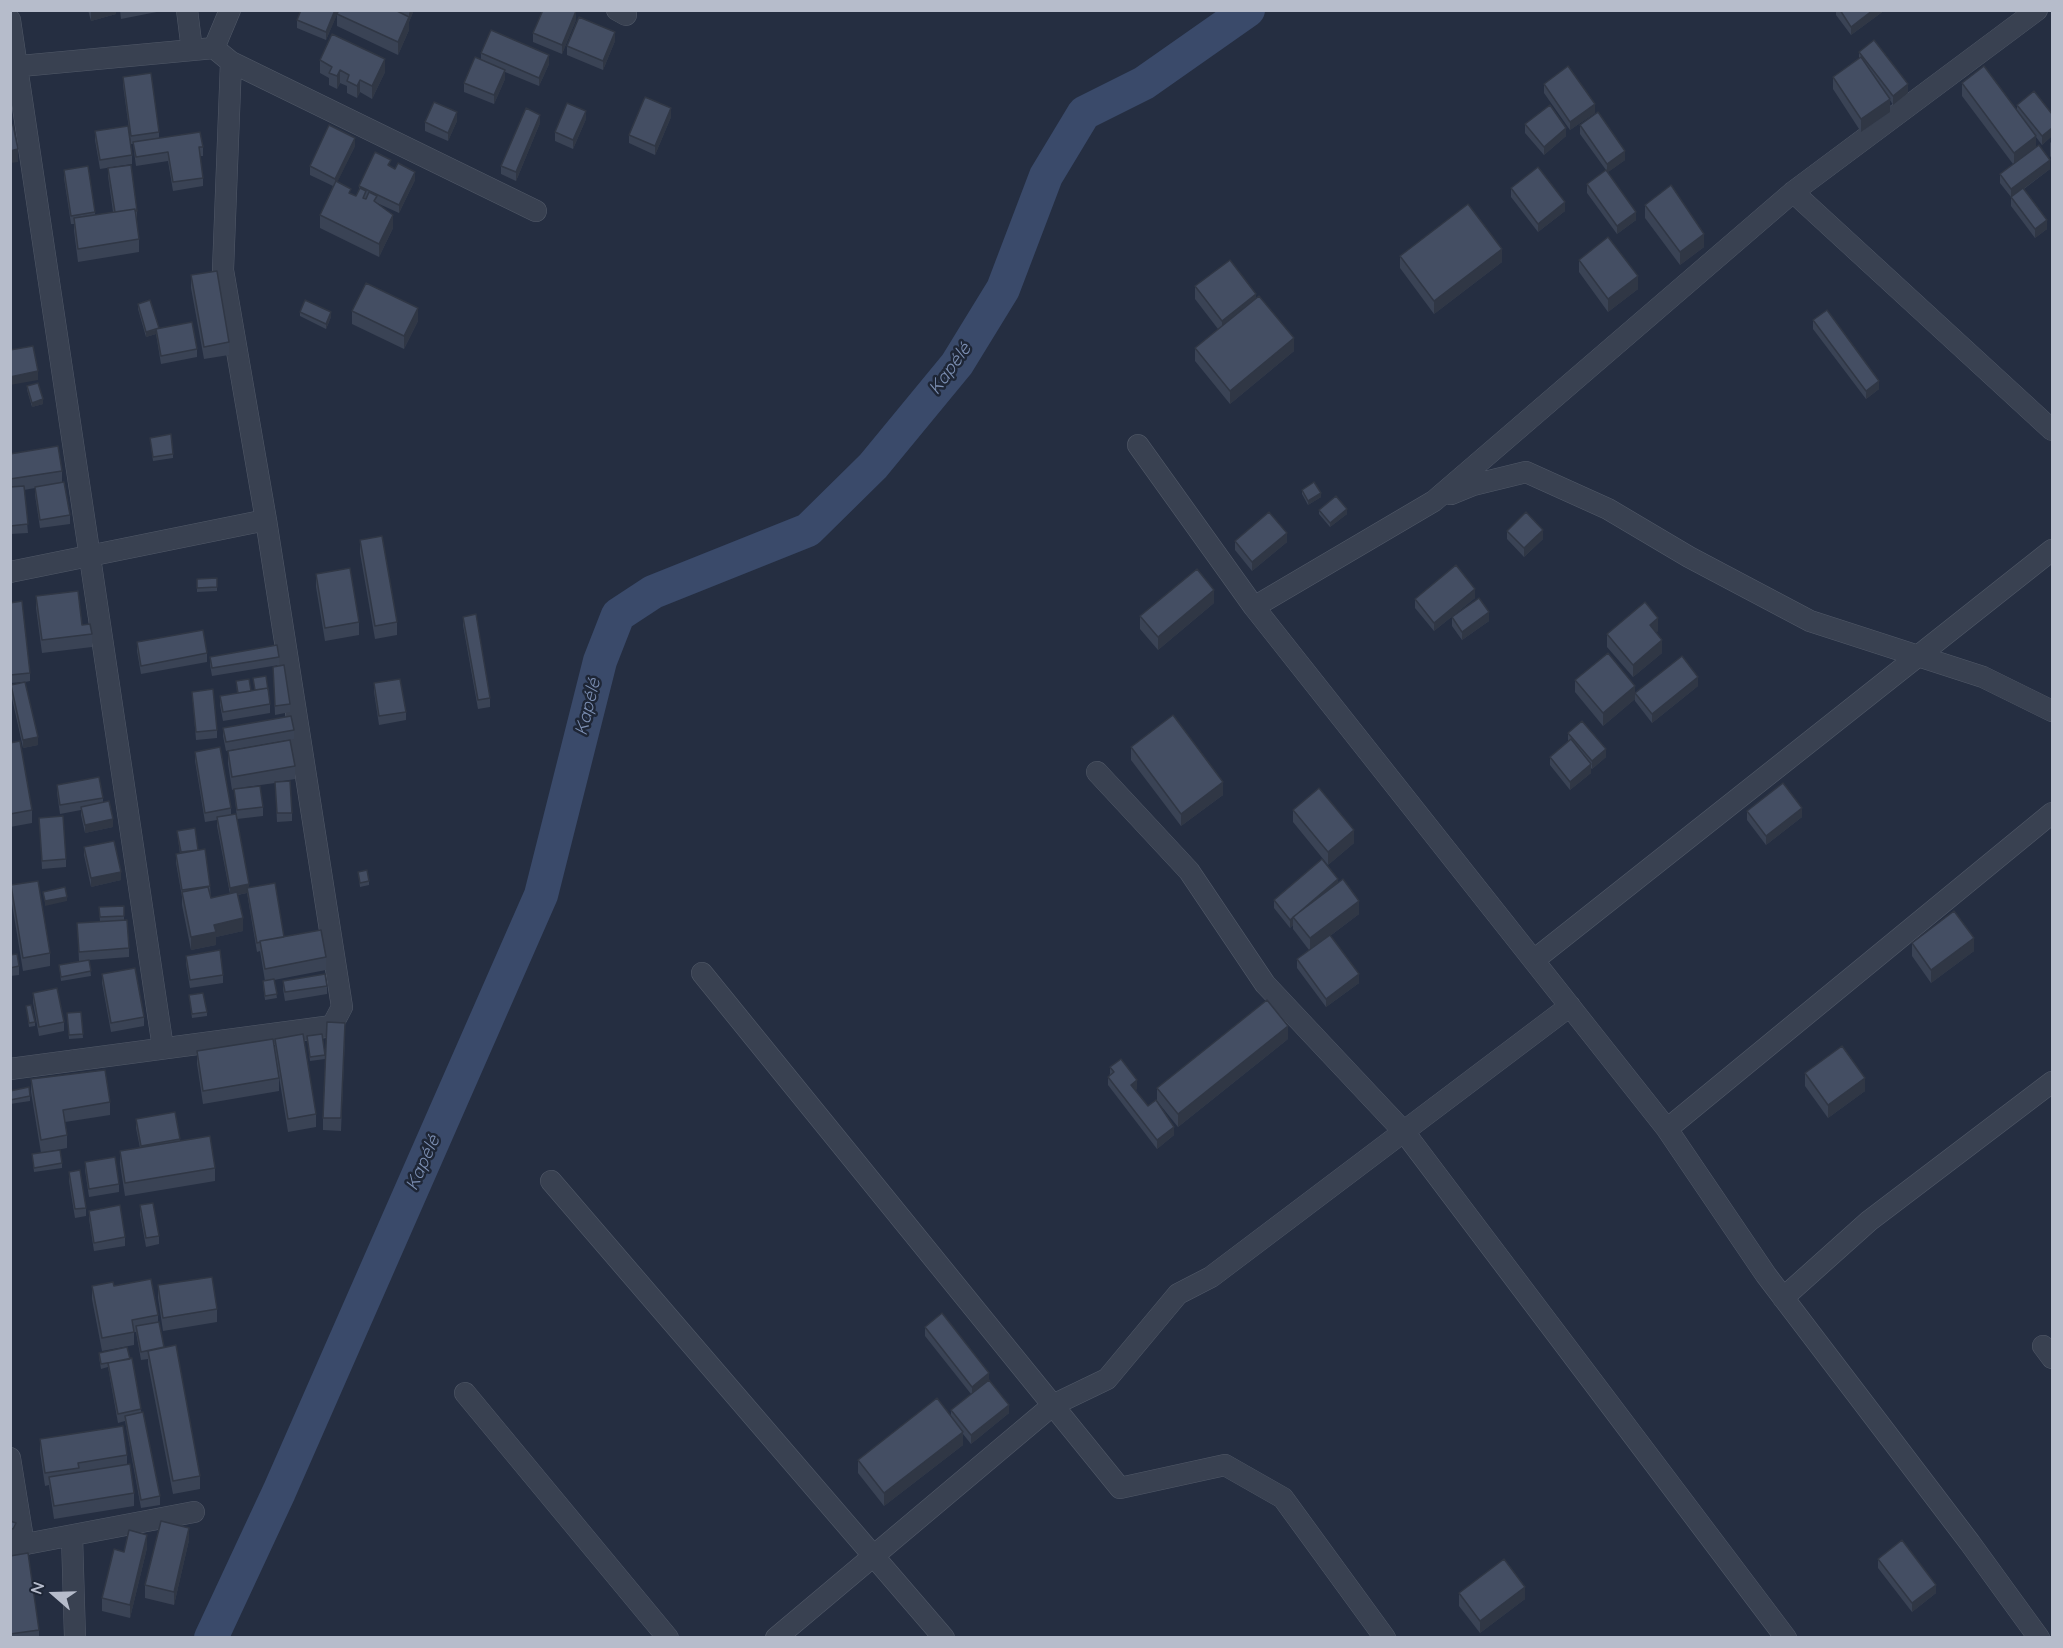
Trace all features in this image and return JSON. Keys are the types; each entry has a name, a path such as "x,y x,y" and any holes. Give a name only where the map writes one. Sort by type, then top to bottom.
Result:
{"street":[{"path":"187,10 192,50"},
{"path":"214,48 230,10"},
{"path":"1434,501 1793,192 2037,10"},
{"path":"10,20 15,66 92,557 163,1048"},
{"path":"15,66 214,48 231,62 536,211"},
{"path":"10,1069 332,1026 342,1007 266,520 223,270 231,62"},
{"path":"1793,192 2052,430"},
{"path":"1138,445 1254,607 1667,1129 1783,1298 1970,1543 2039,1638"},
{"path":"1254,607 1434,501 1473,485 1526,472 1608,509 1689,557 1810,621 1886,644 1916,658 1983,677 2052,711"},
{"path":"10,572 266,520"},
{"path":"1534,960 2052,550"},
{"path":"1097,772 1189,871 1265,984 1405,1133 1786,1638"},
{"path":"1667,1129 2052,813"},
{"path":"702,973 1120,1488 1225,1465 1283,1498 1385,1638"},
{"path":"776,1638 1053,1405 1107,1379 1178,1294 1211,1277 1405,1133 1570,1006"},
{"path":"1783,1298 1869,1221 2052,1082"},
{"path":"551,1181 944,1638"},
{"path":"465,1393 668,1638"},
{"path":"10,1458 17,1546 194,1512"},
{"path":"72,1536 75,1638"}],"building":[{"path":"301,10 335,10 326,32 297,20"},
{"path":"339,10 395,10 409,17 398,42 337,14"},
{"path":"543,10 576,11 562,45 533,33"},
{"path":"1840,10 1873,10 1851,27"},
{"path":"579,17 615,32 603,61 567,46"},
{"path":"491,30 549,55 539,78 481,53"},
{"path":"332,34 385,59 372,86 360,80 357,86 347,81 349,75 340,70 337,76 329,73 332,67 320,60"},
{"path":"1874,40 1908,84 1893,96 1859,52"},
{"path":"475,57 505,70 494,95 464,83"},
{"path":"1861,57 1890,99 1861,119 1833,77"},
{"path":"1568,66 1595,104 1570,122 1544,84"},
{"path":"1984,66 2036,136 2014,153 1962,83"},
{"path":"151,73 159,132 131,136 123,77"},
{"path":"2034,91 2052,114 2052,128 2042,136 2017,105"},
{"path":"645,97 671,108 655,146 629,135"},
{"path":"434,102 457,112 448,133 425,122"},
{"path":"567,103 586,111 573,140 555,132"},
{"path":"1550,105 1566,128 1544,147 1525,124"},
{"path":"526,108 540,115 516,172 501,166"},
{"path":"1598,112 1625,151 1607,164 1580,125"},
{"path":"13,125 18,149 10,151 10,126"},
{"path":"329,125 355,138 335,179 310,166"},
{"path":"128,126 132,155 100,160 95,131"},
{"path":"200,132 203,147 199,147 203,178 173,182 168,152 136,157 133,142"},
{"path":"2039,145 2050,160 2011,189 2000,174"},
{"path":"375,152 391,160 388,165 395,169 398,163 415,172 399,205 359,186"},
{"path":"131,165 137,211 135,209 115,212 108,168"},
{"path":"88,166 95,212 71,216 64,170"},
{"path":"1538,167 1565,202 1538,224 1511,188"},
{"path":"1606,170 1636,212 1617,226 1587,184"},
{"path":"336,181 351,189 349,193 356,196 360,188 366,191 363,198 366,199 369,192 377,196 374,201 393,215 379,244 320,215"},
{"path":"1671,185 1704,234 1680,252 1645,205"},
{"path":"2023,188 2047,220 2035,229 2011,197"},
{"path":"1468,204 1502,249 1434,301 1400,256"},
{"path":"135,209 139,239 78,249 74,218"},
{"path":"1608,237 1638,276 1608,299 1579,260"},
{"path":"1230,260 1256,294 1222,321 1195,286"},
{"path":"217,271 229,342 204,347 191,275"},
{"path":"366,283 418,308 404,336 352,311"},
{"path":"1259,296 1294,338 1230,391 1195,348"},
{"path":"150,300 159,328 146,332 138,304"},
{"path":"305,300 331,312 326,324 300,312"},
{"path":"1827,310 1879,381 1866,391 1813,320"},
{"path":"192,322 197,349 161,356 156,329"},
{"path":"33,346 38,371 10,377 10,350"},
{"path":"38,383 43,399 32,403 27,386"},
{"path":"171,434 173,454 153,457 150,438"},
{"path":"58,446 62,471 10,479 10,454"},
{"path":"64,482 70,515 40,520 35,487"},
{"path":"1314,482 1321,493 1308,501 1302,490"},
{"path":"24,486 28,524 10,526 10,487"},
{"path":"1336,496 1347,509 1330,523 1319,510"},
{"path":"1269,512 1287,533 1252,562 1235,541"},
{"path":"1526,512 1543,530 1524,548 1507,531"},
{"path":"382,536 397,622 375,626 360,540"},
{"path":"1456,565 1475,589 1434,623 1415,599"},
{"path":"350,568 359,622 325,628 316,574"},
{"path":"1197,569 1214,590 1158,637 1140,616"},
{"path":"217,578 217,587 197,588 197,579"},
{"path":"78,591 82,625 90,624 92,634 42,640 36,596"},
{"path":"1479,598 1489,612 1462,632 1452,617"},
{"path":"22,601 30,673 10,675 10,603"},
{"path":"1645,602 1658,618 1650,625 1662,640 1633,665 1607,634"},
{"path":"476,614 490,698 478,700 463,617"},
{"path":"203,630 207,653 141,666 137,642"},
{"path":"277,645 279,657 212,668 210,657"},
{"path":"1608,653 1635,686 1603,713 1575,680"},
{"path":"1682,656 1698,677 1652,714 1635,693"},
{"path":"284,665 290,704 275,706 273,667"},
{"path":"266,676 268,688 255,690 253,678"},
{"path":"249,679 251,691 238,693 236,681"},
{"path":"400,679 406,712 379,716 374,683"},
{"path":"25,682 38,737 23,740 11,685"},
{"path":"268,688 270,704 223,712 220,696"},
{"path":"213,689 217,730 196,732 192,692"},
{"path":"1173,715 1223,782 1181,814 1131,747"},
{"path":"291,716 294,730 226,742 223,728"},
{"path":"1582,721 1606,749 1592,761 1568,733"},
{"path":"1571,739 1591,764 1570,782 1550,757"},
{"path":"290,740 295,766 232,777 228,751"},
{"path":"20,741 32,810 10,814 10,743"},
{"path":"220,747 231,808 205,813 195,752"},
{"path":"99,777 103,798 60,805 57,785"},
{"path":"290,781 292,813 277,813 275,782"},
{"path":"1783,783 1802,808 1766,836 1747,811"},
{"path":"260,786 263,807 237,810 234,789"},
{"path":"1319,788 1354,830 1328,852 1293,810"},
{"path":"109,801 113,819 85,825 81,807"},
{"path":"236,814 249,884 230,888 217,817"},
{"path":"63,816 66,859 42,861 39,818"},
{"path":"195,828 198,850 181,852 177,831"},
{"path":"114,841 121,872 91,878 84,847"},
{"path":"205,849 210,886 182,890 176,854"},
{"path":"1322,859 1338,879 1290,920 1274,900"},
{"path":"367,870 369,881 360,883 358,872"},
{"path":"1343,879 1359,901 1310,938 1293,917"},
{"path":"38,881 50,953 23,958 11,885"},
{"path":"275,883 284,937 257,943 247,888"},
{"path":"65,887 67,897 45,901 43,892"},
{"path":"208,887 211,898 237,892 243,918 214,925 216,932 191,937 182,892"},
{"path":"124,906 124,916 100,917 99,907"},
{"path":"1954,911 1974,938 1931,970 1912,943"},
{"path":"127,920 129,948 79,952 77,923"},
{"path":"321,930 326,957 265,969 260,941"},
{"path":"1330,935 1359,974 1326,999 1297,959"},
{"path":"220,950 223,975 190,980 186,956"},
{"path":"17,954 19,966 10,968 10,955"},
{"path":"89,960 91,971 61,977 59,965"},
{"path":"135,968 144,1017 111,1023 102,974"},
{"path":"325,974 327,986 285,992 283,981"},
{"path":"274,979 277,994 265,996 263,981"},
{"path":"57,988 64,1022 39,1027 33,993"},
{"path":"203,993 207,1012 192,1014 189,995"},
{"path":"1267,1000 1288,1026 1178,1114 1157,1088"},
{"path":"31,1005 35,1022 29,1023 26,1006"},
{"path":"81,1012 83,1034 69,1035 67,1013"},
{"path":"327,1022 345,1023 341,1118 323,1118"},
{"path":"303,1034 316,1114 288,1119 275,1039"},
{"path":"322,1034 325,1055 310,1057 307,1036"},
{"path":"273,1039 279,1078 203,1091 197,1051"},
{"path":"1842,1046 1865,1078 1828,1105 1805,1073"},
{"path":"1121,1059 1137,1080 1131,1085 1148,1106 1156,1100 1174,1127 1157,1140 1108,1077 1114,1072 1110,1067"},
{"path":"105,1070 110,1102 63,1110 67,1135 41,1140 31,1079"},
{"path":"29,1087 30,1096 10,1100 10,1091"},
{"path":"175,1112 180,1139 141,1146 136,1119"},
{"path":"210,1136 215,1168 125,1183 120,1151"},
{"path":"60,1150 62,1163 34,1168 32,1154"},
{"path":"115,1157 119,1184 89,1189 85,1162"},
{"path":"80,1170 86,1208 75,1209 69,1172"},
{"path":"153,1203 159,1236 146,1238 140,1205"},
{"path":"120,1205 125,1237 94,1243 89,1211"},
{"path":"212,1277 217,1309 163,1318 158,1285"},
{"path":"151,1279 158,1315 132,1320 134,1332 102,1338 92,1286 113,1282 114,1286"},
{"path":"942,1313 989,1373 972,1387 925,1327"},
{"path":"159,1322 164,1347 141,1352 136,1326"},
{"path":"176,1345 200,1476 173,1481 148,1351"},
{"path":"127,1347 130,1359 101,1364 99,1353"},
{"path":"132,1358 141,1409 118,1414 108,1363"},
{"path":"989,1380 1009,1405 971,1435 951,1410"},
{"path":"937,1398 963,1432 884,1493 858,1460"},
{"path":"143,1412 160,1496 141,1500 125,1416"},
{"path":"123,1426 127,1455 78,1463 79,1468 45,1473 40,1439"},
{"path":"130,1464 134,1493 54,1506 49,1477"},
{"path":"10,1521 16,1523 13,1529 10,1528"},
{"path":"161,1521 189,1528 174,1592 145,1585"},
{"path":"129,1530 147,1535 130,1605 102,1598 114,1549 124,1552"},
{"path":"1902,1540 1936,1585 1912,1603 1878,1559"},
{"path":"28,1553 39,1630 10,1634 10,1556"},
{"path":"1504,1559 1525,1587 1480,1621 1459,1593"}],"waterway":[{"name":"Kapélé","path":"211,1638 279,1492 541,895 600,661 618,615 653,592 808,530 873,466 957,364 1003,289 1046,176 1084,113 1144,83 1248,10"}]}
